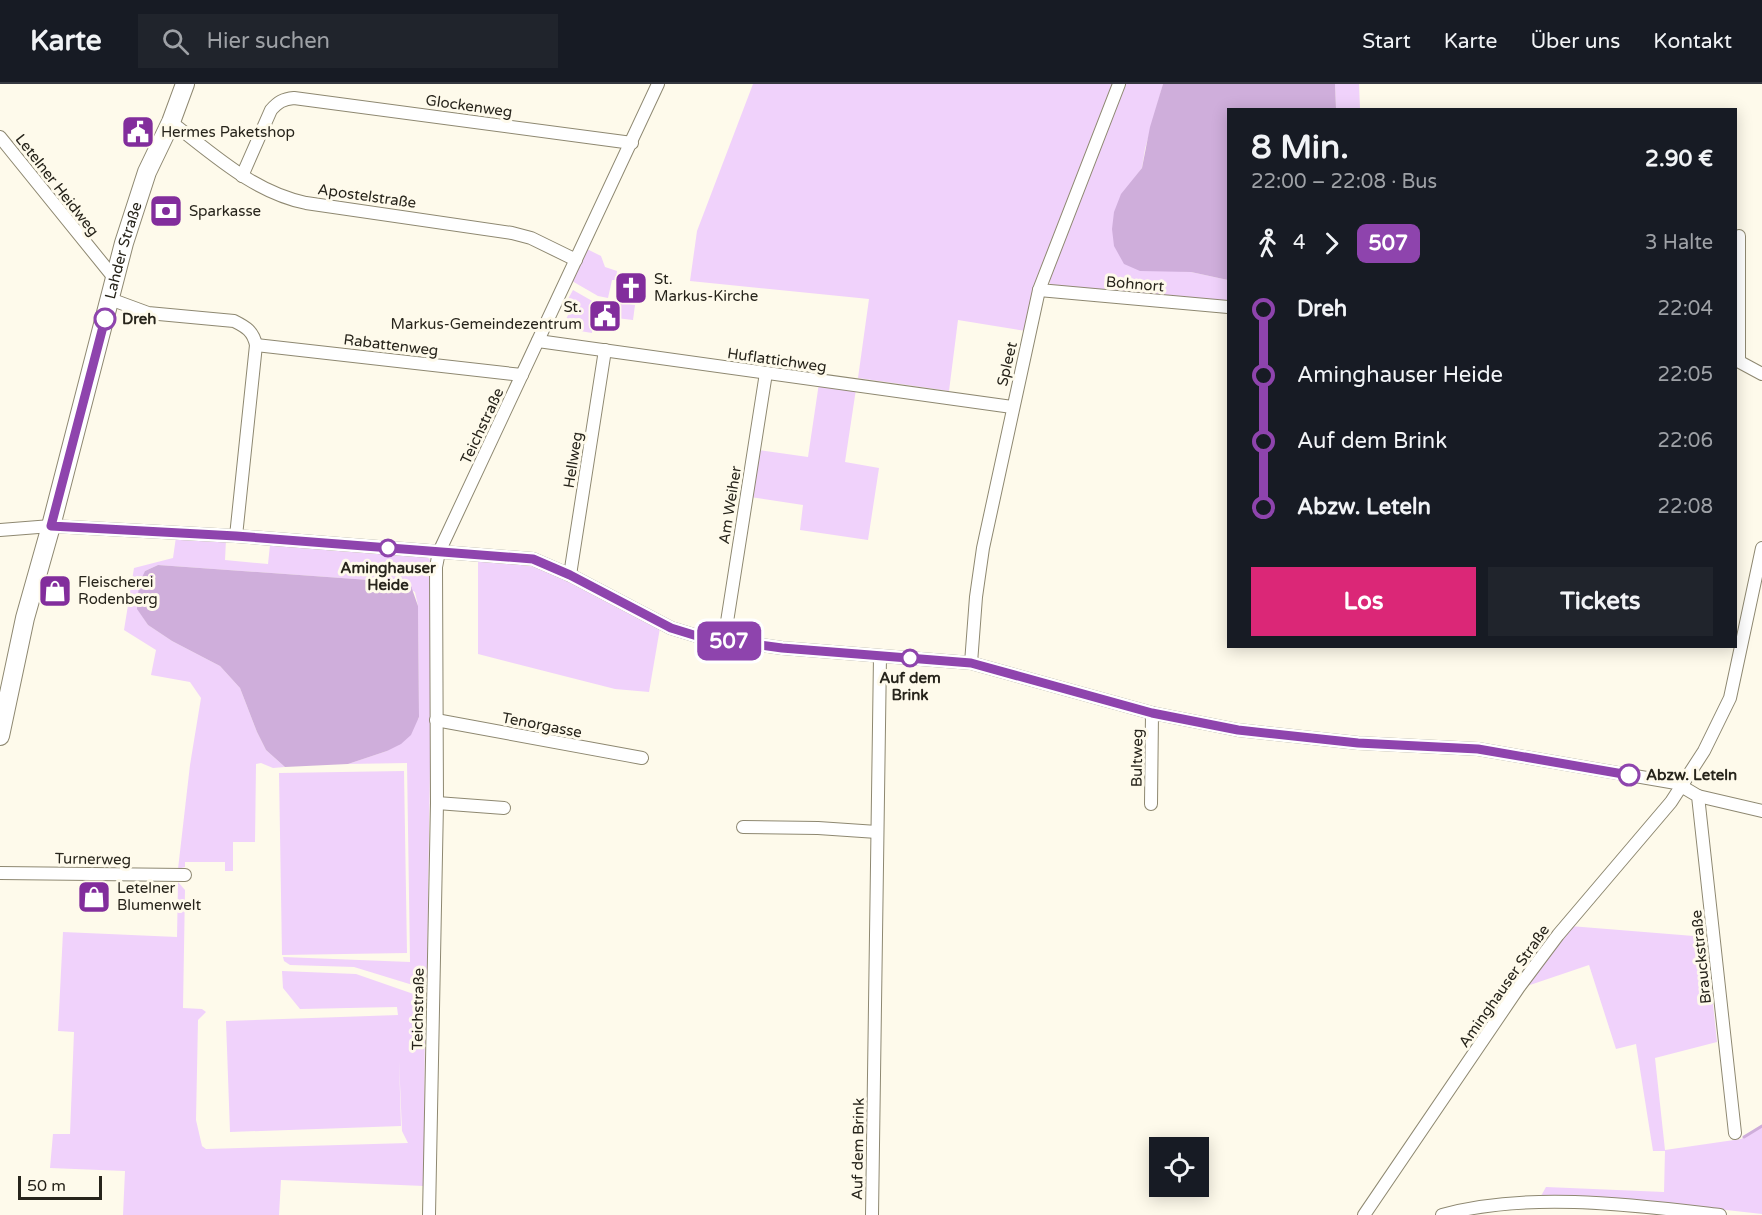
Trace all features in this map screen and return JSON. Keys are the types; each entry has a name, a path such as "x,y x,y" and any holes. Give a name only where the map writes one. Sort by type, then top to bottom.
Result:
{"street":[{"name":"Lahder Straße","path":"0,736 25,618 137,200 185,84"},
{"name":"Teichstraße","path":"429,1215 437,803 436,567 440,552 658,84"},
{"name":"Spleet","path":"971,663 976,597 983,548 1039,290 1119,84"},
{"name":"Glockenweg","path":"242,176 271,111 277,102 294,98 632,143"},
{"name":"Apostelstraße","path":"171,122 242,176 276,195 291,200 512,233 531,238 576,260"},
{"name":"Letelner Heidweg","path":"0,137 115,279"},
{"path":"1739,236 1737,360 1762,374"},
{"name":"Bohnort","path":"1039,290 1227,308"},
{"path":"110,299 148,313 234,321 245,326 254,334 256,345 236,536"},
{"name":"Huflattichweg","path":"538,341 1012,408"},
{"name":"Rabattenweg","path":"256,345 522,375"},
{"name":"Hellweg","path":"570,575 605,350"},
{"name":"Am Weiher","path":"724,641 766,373"},
{"path":"0,530 51,526 236,536 533,559 570,575 671,628 697,636 782,648 971,663 1152,713 1238,730 1358,743 1478,749 1676,783 1698,796 1762,811"},
{"name":"Aminghauser Straße","path":"1364,1215 1519,987 1558,935 1683,786 1704,751 1730,698 1762,548"},
{"name":"Auf dem Brink","path":"872,1215 880,656"},
{"name":"Bultweg","path":"1151,804 1152,713"},
{"name":"Tenorgasse","path":"436,720 642,758"},
{"name":"Brauckstraße","path":"1698,796 1735,1133"},
{"path":"437,803 504,808"},
{"path":"743,827 877,832"},
{"name":"Turnerweg","path":"0,873 185,875"},
{"path":"1442,1215 1485,1206 1583,1203 1632,1205 1720,1215"}],"shaded area":[{"path":"753,84 1113,84 1033,289 1026,331 958,320 949,391 858,378 869,299 690,281 697,231"},
{"path":"1123,84 1163,84 1142,168 1133,180 1169,270 1227,280 1227,304 1052,287 1047,278"},
{"path":"1163,84 1335,84 1336,108 1227,108 1227,280 1191,272 1140,271 1124,264 1114,246 1112,229 1114,212 1121,194 1142,168 1150,127"},
{"path":"1335,84 1359,84 1360,108 1336,108"},
{"path":"587,249 601,256 605,267 617,271 616,280 612,280 608,298 598,296 572,281"},
{"path":"573,290 594,302 592,333 562,328 574,302 568,299"},
{"path":"618,302 635,305 633,320 616,318"},
{"path":"819,383 856,389 845,462 879,468 868,540 800,530 803,505 750,497 758,450 808,457"},
{"path":"176,537 226,540 225,560 268,564 270,545 426,555 433,564 427,970 426,983 422,987 354,967 290,965 284,961 283,957 410,962 407,763 348,764 387,751 419,718 418,606 415,592 397,582 158,565 145,571 137,608 148,625 172,641 220,666 240,688 266,750 285,767 273,768 261,763 256,764 255,842 233,842 233,871 225,871 225,862 185,862 185,867 178,869 190,765 201,698 190,682 151,675 156,650 124,630 134,568 173,558"},
{"path":"478,558 542,568 660,628 649,692 615,689 478,654"},
{"path":"158,565 397,582 411,586 418,606 419,717 411,735 401,744 387,751 348,764 285,767 266,750 240,688 220,666 172,641 148,625 137,609 139,584 145,571"},
{"path":"404,771 407,953 282,955 279,773"},
{"path":"178,882 185,890 183,1008 202,1009 206,1012 198,1020 196,1120 202,1146 206,1149 408,1143 402,1131 399,1060 401,1126 230,1132 226,1021 398,1015 397,1007 300,1009 283,988 282,971 356,974 425,998 424,1186 281,1180 279,1215 123,1215 125,1171 50,1168 53,1134 70,1134 74,1032 58,1031 63,932 177,937"},
{"path":"1570,926 1706,937 1717,1042 1655,1058 1665,1150 1741,1139 1762,1127 1762,1214 1646,1201 1541,1196 1546,1187 1664,1192 1665,1151 1653,1151 1636,1044 1616,1049 1589,965 1527,986"}],"waterway":[{"path":"1744,1137 1762,1126"}],"bus line":[{"name":"507","path":"105,319 51,526 236,536 533,559 570,575 671,628 697,636 782,648 971,663 1152,713 1238,730 1358,743 1478,749 1629,775"}],"place":[{"name":"Hermes Paketshop","path":"138,132"},
{"name":"Sparkasse","path":"166,211"},
{"name":"St. Markus-Kirche","path":"631,288"},
{"name":"St. Markus-Gemeindezentrum","path":"605,316"},
{"name":"Dreh","path":"105,319"},
{"name":"Aminghauser Heide","path":"388,548"},
{"name":"Fleischerei Rodenberg","path":"55,591"},
{"name":"Auf dem Brink","path":"910,658"},
{"name":"Abzw. Leteln","path":"1629,775"},
{"name":"Letelner Blumenwelt","path":"94,897"}]}
